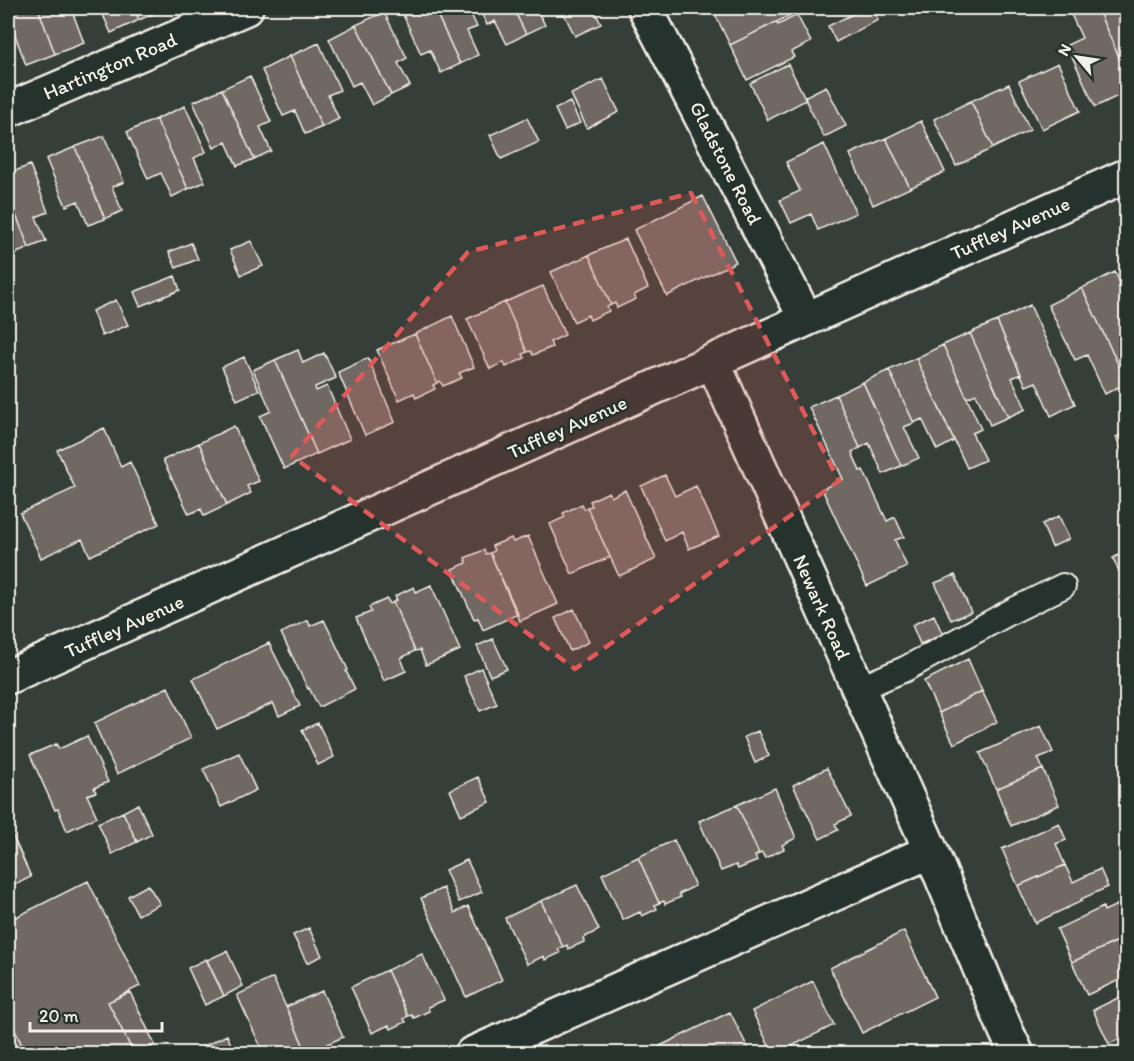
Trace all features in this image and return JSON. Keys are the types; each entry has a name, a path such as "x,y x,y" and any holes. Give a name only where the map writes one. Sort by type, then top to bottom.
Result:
{"street":[{"name":"Hartington Road","path":"8,110 246,8"},
{"name":"Gladstone Road","path":"645,8 806,319"},
{"name":"Tuffley Avenue","path":"8,677 1126,176"},
{"name":"Newark Road","path":"713,362 931,851 1017,1053"},
{"path":"472,1053 931,851"}],"lane":[{"path":"858,689 905,669 1063,586"}],"highlighted area":[{"path":"691,193 839,481 575,669 292,456 468,252"}],"building":[{"path":"15,8 38,8 55,54 26,65 8,16 17,12"},
{"path":"38,8 71,8 84,43 55,54"},
{"path":"100,8 134,8 139,20 111,33"},
{"path":"134,8 166,8 139,20"},
{"path":"400,8 434,8 460,64 441,73 430,50 421,54"},
{"path":"434,8 468,8 477,27 467,31 478,55 460,64"},
{"path":"479,8 513,8 526,34 507,44 495,21 487,25"},
{"path":"513,8 536,8 545,25 526,34"},
{"path":"561,8 593,8 601,24 575,36"},
{"path":"718,8 803,9 730,45 713,10"},
{"path":"865,8 872,8 878,20 836,42 828,26"},
{"path":"1068,8 1097,8 1126,73 1126,92 1095,107 1067,45 1082,38"},
{"path":"1097,8 1126,8 1126,73"},
{"path":"384,12 407,58 398,63 410,86 391,95 356,25"},
{"path":"797,15 811,42 791,52 794,57 747,80 730,45 776,22 778,25"},
{"path":"356,25 391,95 372,105 360,82 352,86 329,39"},
{"path":"319,43 340,90 328,95 339,119 322,127 290,56"},
{"path":"290,56 322,127 305,134 295,111 283,116 262,70"},
{"path":"1058,63 1080,111 1042,129 1019,81"},
{"path":"788,64 806,100 768,120 750,83"},
{"path":"250,76 271,122 260,127 271,151 254,159 222,89"},
{"path":"603,79 619,112 587,128 571,94"},
{"path":"1009,84 1030,130 993,148 971,101"},
{"path":"826,86 846,126 824,137 804,97"},
{"path":"222,89 254,159 237,166 226,142 214,148 193,102"},
{"path":"971,101 993,148 956,166 934,119"},
{"path":"570,102 580,123 565,130 555,109"},
{"path":"185,106 206,152 194,158 205,182 188,189 156,119"},
{"path":"527,118 539,142 501,159 490,135"},
{"path":"156,119 188,189 172,197 161,173 148,179 127,132"},
{"path":"921,121 945,172 910,188 886,138"},
{"path":"104,136 124,182 112,187 122,211 105,219 75,147"},
{"path":"886,138 910,188 873,205 850,154"},
{"path":"824,144 856,213 818,230 811,214 791,223 780,200 800,191 786,162"},
{"path":"75,147 105,219 88,225 78,201 66,206 46,159"},
{"path":"30,165 48,212 36,217 46,241 29,248 8,194 8,174"},
{"path":"8,194 29,248 12,255 8,244"},
{"path":"703,196 736,262 667,296 634,230"},
{"path":"626,239 648,288 634,295 636,299 617,308 615,303 611,305 589,255"},
{"path":"251,241 263,266 241,275 230,250"},
{"path":"191,243 198,259 176,268 169,252"},
{"path":"589,255 611,305 607,307 609,311 590,320 588,315 574,322 551,272"},
{"path":"1115,272 1126,295 1126,381 1082,288"},
{"path":"175,276 180,290 140,306 134,292"},
{"path":"543,286 565,335 550,342 552,347 533,355 531,351 527,352 505,302"},
{"path":"1082,288 1126,381 1105,394 1087,355 1075,360 1048,305"},
{"path":"116,300 128,325 102,336 92,311"},
{"path":"505,302 527,352 523,354 525,358 506,367 504,362 490,369 467,319"},
{"path":"1030,305 1075,404 1051,416 1036,382 1026,386 997,321"},
{"path":"452,316 474,367 459,373 462,378 443,386 440,381 437,383 415,334"},
{"path":"997,321 1021,374 1012,378 1026,409 1008,417 970,333"},
{"path":"970,333 1008,417 990,425 976,394 967,398 943,345"},
{"path":"415,334 437,383 433,385 435,389 416,398 414,393 399,400 377,350"},
{"path":"943,345 981,429 972,433 985,460 967,468 916,358"},
{"path":"298,350 303,363 324,353 336,378 315,387 316,391 327,386 350,439 317,454 275,360"},
{"path":"244,357 259,390 237,400 222,367"},
{"path":"368,358 395,422 365,435 338,372"},
{"path":"916,358 954,441 937,450 922,419 914,423 889,370"},
{"path":"275,360 317,454 284,469 260,416 271,411 253,370"},
{"path":"889,370 914,423 904,427 919,458 901,466 863,382"},
{"path":"863,382 901,466 883,474 869,443 860,448 836,395"},
{"path":"836,395 860,448 852,452 860,471 863,470 887,521 895,517 904,537 895,540 907,567 867,586 822,489 843,479 809,407"},
{"path":"234,426 259,481 247,486 251,493 227,505 199,443"},
{"path":"104,428 121,467 130,462 159,524 90,556 82,539 41,558 20,513 75,488 57,450"},
{"path":"1126,433 1126,461 1116,437"},
{"path":"199,443 227,505 204,516 201,509 189,514 163,460"},
{"path":"665,475 675,496 696,486 719,536 689,549 682,532 665,541 641,486"},
{"path":"625,490 656,559 619,576 587,507 592,506 590,501 609,492 611,497"},
{"path":"582,504 584,509 587,507 610,557 572,574 550,524 565,517 563,513"},
{"path":"1059,516 1069,539 1052,547 1042,524"},
{"path":"528,536 558,604 520,621 490,553 494,551 492,546 511,538 513,542"},
{"path":"484,550 486,554 490,553 518,614 483,630 478,618 474,619 452,569 467,563 465,558"},
{"path":"1126,551 1126,578 1123,580 1113,558"},
{"path":"955,575 971,612 951,620 935,583"},
{"path":"431,585 460,650 426,665 420,650 415,651 393,602 397,600 395,596 414,587 416,592"},
{"path":"387,599 390,604 393,602 415,651 401,658 406,671 384,681 356,618 371,612 369,607"},
{"path":"574,609 589,642 570,651 555,618"},
{"path":"934,615 943,635 920,644 912,625"},
{"path":"308,620 310,626 324,620 355,689 319,707 281,633"},
{"path":"493,639 507,669 490,676 477,646"},
{"path":"269,643 300,706 279,716 273,703 217,729 193,679"},
{"path":"968,659 982,691 939,713 924,681"},
{"path":"481,668 497,704 480,711 464,676"},
{"path":"168,687 191,738 117,774 94,723"},
{"path":"982,691 997,722 954,744 939,713"},
{"path":"318,723 334,757 318,765 302,730"},
{"path":"1041,726 1053,752 1038,758 1043,769 996,789 980,753"},
{"path":"758,731 769,756 755,763 744,737"},
{"path":"87,736 108,782 94,788 96,792 87,795 97,817 67,831 30,755 56,744 59,749"},
{"path":"239,753 256,790 221,807 203,769"},
{"path":"827,768 851,816 835,824 838,830 820,839 793,785"},
{"path":"1043,769 1059,805 1011,826 996,789"},
{"path":"478,777 490,802 461,815 450,790"},
{"path":"775,788 796,838 782,845 784,849 765,858 762,853 759,854 737,805"},
{"path":"138,804 152,834 137,842 123,812"},
{"path":"737,805 759,854 755,856 757,861 738,869 736,865 721,871 699,821"},
{"path":"123,812 137,842 112,854 98,823"},
{"path":"1059,823 1066,840 1056,844 1065,865 1018,886 1002,849"},
{"path":"8,825 31,877 8,888"},
{"path":"674,840 695,886 679,894 681,897 665,904 664,901 659,903 638,857"},
{"path":"638,857 659,903 655,905 657,909 642,916 640,912 623,920 602,874"},
{"path":"467,860 482,892 459,902 445,870"},
{"path":"1065,865 1073,882 1100,869 1108,887 1035,923 1018,886"},
{"path":"88,881 140,986 108,1002 134,1054 26,1054 8,1015 8,921"},
{"path":"148,885 160,904 138,915 128,896"},
{"path":"577,885 599,930 583,938 584,942 568,949 567,945 563,947 541,901"},
{"path":"443,888 455,913 468,906 502,980 466,997 421,898"},
{"path":"541,901 563,947 558,949 560,953 545,960 544,956 527,964 505,918"},
{"path":"1119,904 1126,920 1126,934 1117,938 1118,941 1072,962 1057,929 1103,907 1104,911"},
{"path":"309,928 322,956 307,963 293,935"},
{"path":"904,931 935,997 862,1033 830,968"},
{"path":"1126,937 1126,977 1087,995 1072,962"},
{"path":"227,951 243,986 224,996 207,960"},
{"path":"422,954 444,1000 428,1007 429,1011 414,1018 412,1015 408,1016 387,970"},
{"path":"206,959 224,996 205,1005 188,968"},
{"path":"387,970 408,1016 404,1019 406,1022 391,1029 389,1025 372,1033 351,987"},
{"path":"273,978 307,1053 264,1054 237,995"},
{"path":"813,981 834,1025 773,1054 752,1011"},
{"path":"322,991 343,1037 327,1044 329,1047 315,1054 312,1051 307,1053 286,1007"},
{"path":"130,992 155,1045 138,1054 134,1054 108,1002"},
{"path":"1126,994 1126,1036 1109,1044 1093,1010"},
{"path":"730,1012 751,1054 663,1054 660,1046"},
{"path":"8,1015 26,1054 8,1054"},
{"path":"227,1035 235,1054 192,1054 191,1052"}]}
